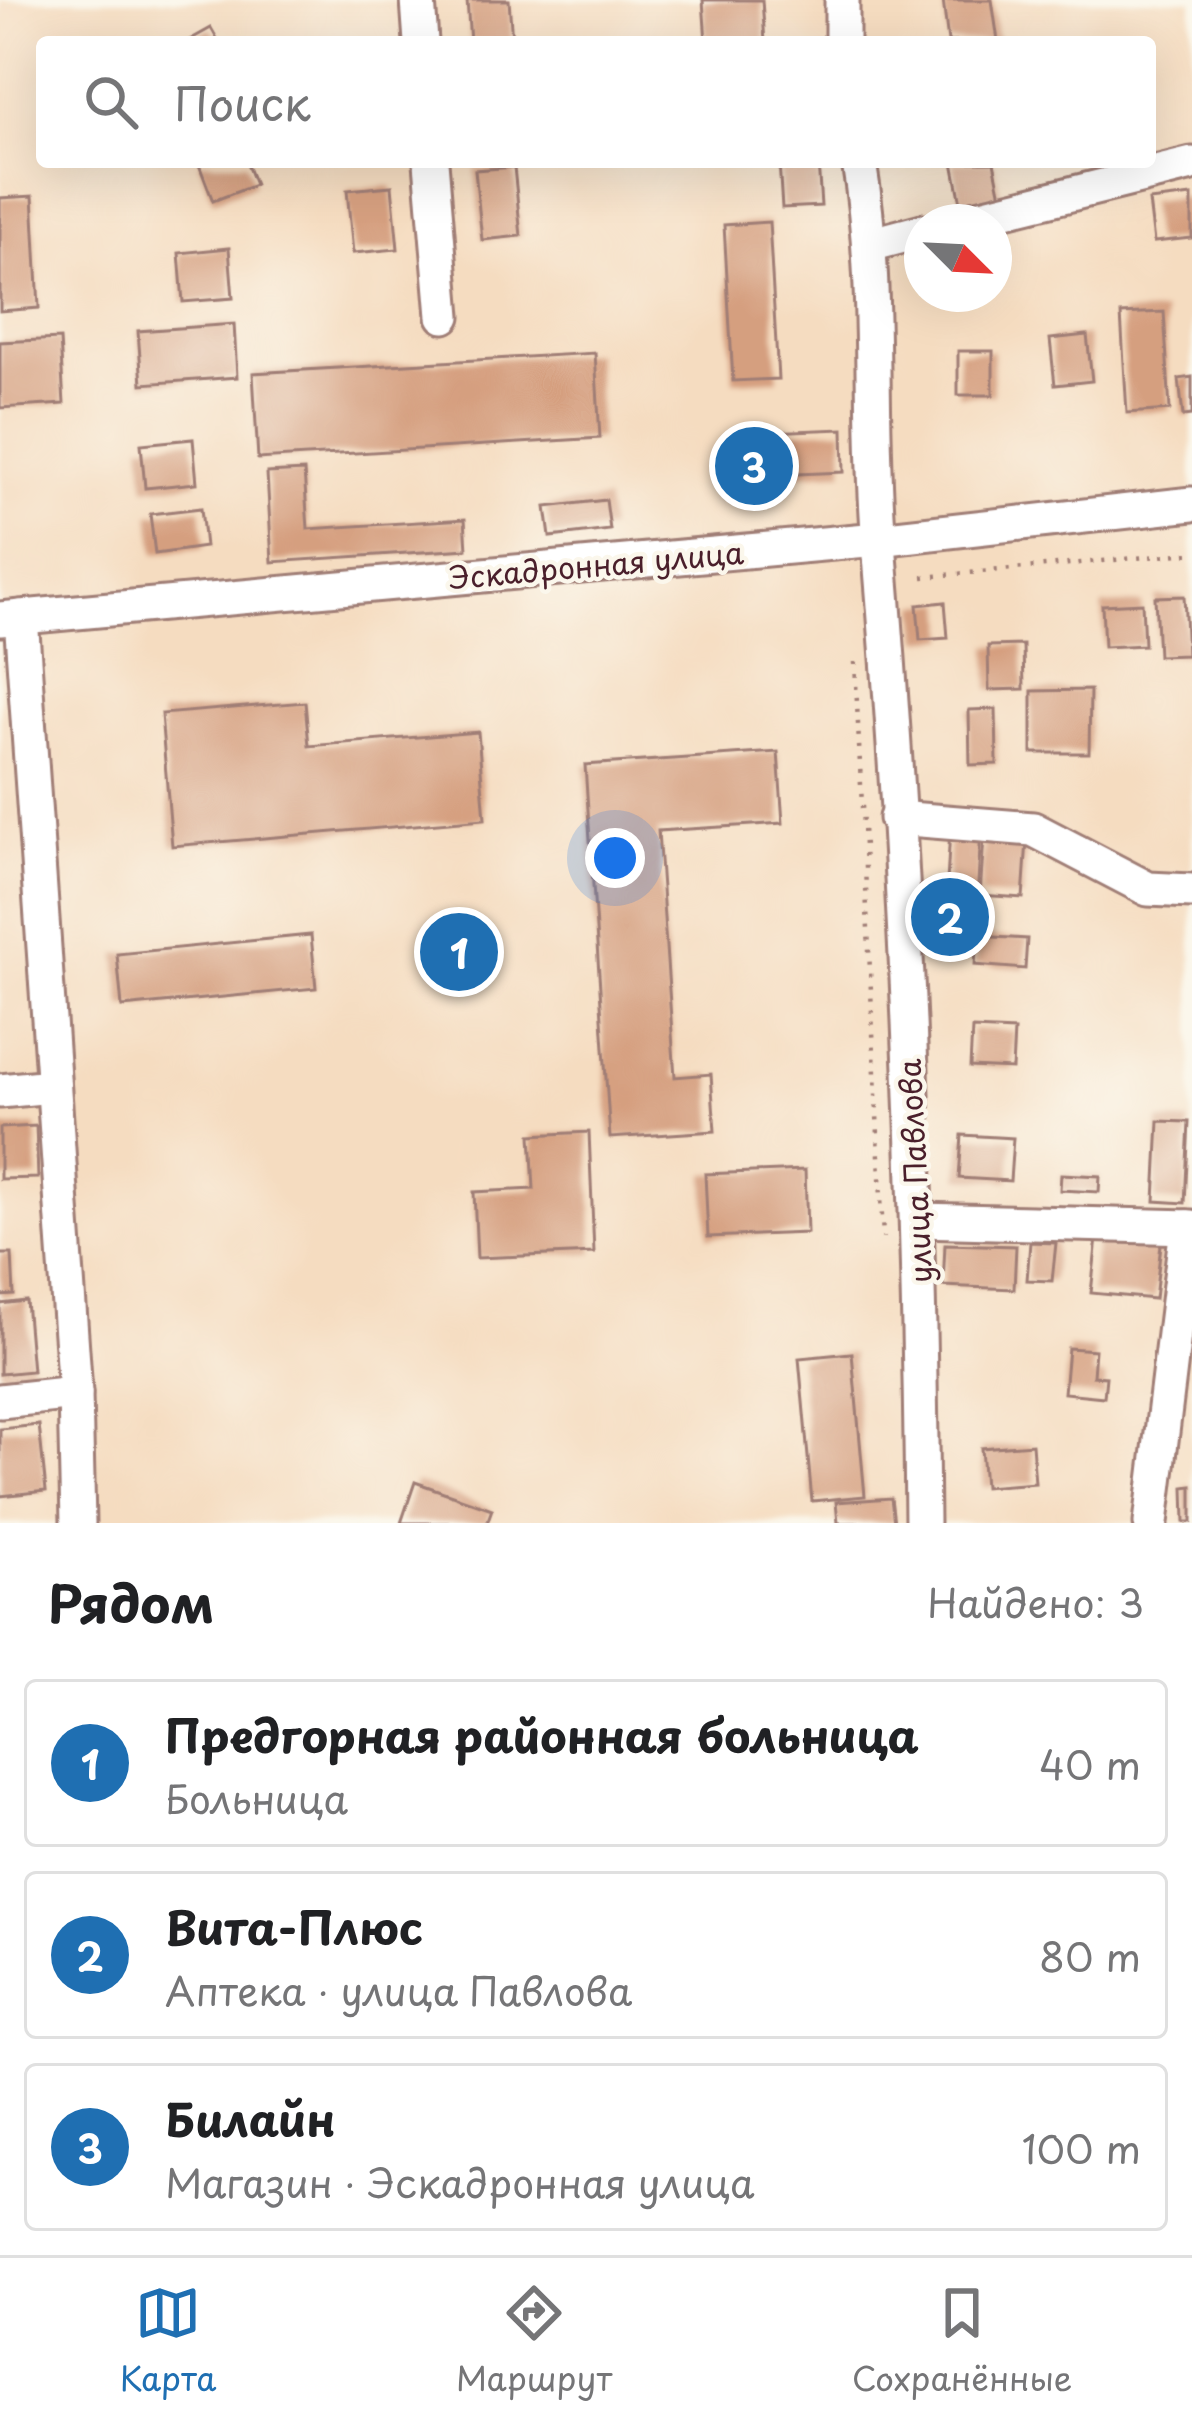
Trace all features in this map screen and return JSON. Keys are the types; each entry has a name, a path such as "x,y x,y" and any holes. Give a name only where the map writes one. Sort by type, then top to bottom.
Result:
{"street":[{"path":"418,0 421,36"},
{"path":"842,0 842,36"},
{"path":"1012,208 1192,164"},
{"path":"432,168 444,316"},
{"name":"улица Павлова","path":"861,168 873,244 878,539 919,1220 922,1523"},
{"path":"873,244 904,236"},
{"name":"Эскадронная улица","path":"11,618 878,539 1192,504"},
{"path":"11,618 76,1393 78,1523"},
{"path":"896,818 1033,829 1148,889 1192,892"},
{"path":"0,1091 52,1086"},
{"path":"919,1220 1189,1227 1151,1523"},
{"path":"0,1400 76,1393"}],"path":[{"path":"923,577 1192,553"},
{"path":"855,655 884,1242"}],"building":[{"path":"467,0 509,0 512,36 470,36"},
{"path":"703,0 762,0 765,36 706,36"},
{"path":"943,0 992,0 997,36 947,36"},
{"path":"200,168 248,168 255,185 213,201"},
{"path":"514,168 521,236 482,240 475,170"},
{"path":"779,168 818,168 821,206 782,208"},
{"path":"954,168 995,168 1001,196 961,203"},
{"path":"392,186 398,249 353,253 347,190"},
{"path":"33,196 39,308 0,311 0,198"},
{"path":"1192,196 1192,238 1154,242 1149,201"},
{"path":"769,222 778,379 733,381 724,225"},
{"path":"229,248 233,298 183,302 179,253"},
{"path":"1164,312 1170,410 1127,413 1121,314"},
{"path":"234,324 237,377 142,384 138,331"},
{"path":"1087,335 1092,381 1055,385 1050,339"},
{"path":"60,339 64,404 0,408 0,342"},
{"path":"958,351 993,351 993,395 958,395"},
{"path":"595,353 600,438 258,459 253,373"},
{"path":"1192,377 1192,415 1183,416 1179,379"},
{"path":"843,429 844,472 746,476 744,433"},
{"path":"193,439 197,483 145,488 141,444"},
{"path":"304,471 308,529 465,519 467,549 272,562 267,473"},
{"path":"606,500 610,530 550,537 546,507"},
{"path":"201,508 205,547 155,554 150,514"},
{"path":"1184,596 1187,655 1158,656 1155,597"},
{"path":"945,602 948,638 920,640 917,605"},
{"path":"1142,603 1144,645 1104,647 1102,605"},
{"path":"1023,645 1024,689 989,690 988,646"},
{"path":"1090,690 1089,753 1032,753 1032,691"},
{"path":"305,702 309,746 478,732 485,819 172,846 161,714"},
{"path":"996,709 997,764 970,765 969,710"},
{"path":"778,752 783,823 658,831 675,1077 711,1074 715,1131 610,1138 585,765"},
{"path":"950,829 981,830 975,937 944,936"},
{"path":"984,837 1027,840 1023,898 980,895"},
{"path":"311,935 316,988 122,1007 117,954"},
{"path":"977,936 1027,939 1025,969 975,965"},
{"path":"972,1029 1014,1031 1012,1069 970,1067"},
{"path":"1159,1121 1189,1122 1185,1203 1155,1201"},
{"path":"36,1126 38,1178 0,1179 0,1128"},
{"path":"589,1132 594,1253 477,1258 474,1192 534,1189 531,1135"},
{"path":"962,1135 1013,1138 1010,1181 959,1178"},
{"path":"805,1170 807,1233 708,1237 705,1174"},
{"path":"1061,1174 1100,1176 1099,1192 1060,1190"},
{"path":"1097,1238 1161,1244 1155,1299 1091,1293"},
{"path":"1030,1242 1056,1243 1052,1281 1027,1280"},
{"path":"945,1244 1016,1246 1014,1289 943,1286"},
{"path":"0,1254 12,1254 14,1295 0,1296"},
{"path":"26,1301 32,1371 0,1374 0,1304"},
{"path":"1068,1348 1095,1350 1093,1376 1106,1377 1104,1397 1064,1393"},
{"path":"852,1353 865,1496 812,1501 799,1358"},
{"path":"39,1425 46,1491 0,1496 0,1429"},
{"path":"1032,1444 1035,1483 984,1487 981,1448"},
{"path":"415,1482 492,1509 487,1523 401,1523"},
{"path":"1192,1486 1192,1522 1185,1522 1184,1487"},
{"path":"891,1498 894,1523 838,1523 836,1502"}],"place":[{"name":"Билайн","path":"754,466"},
{"name":"Вита-Плюс","path":"950,917"},
{"name":"Предгорная районная больница","path":"459,952"}]}
